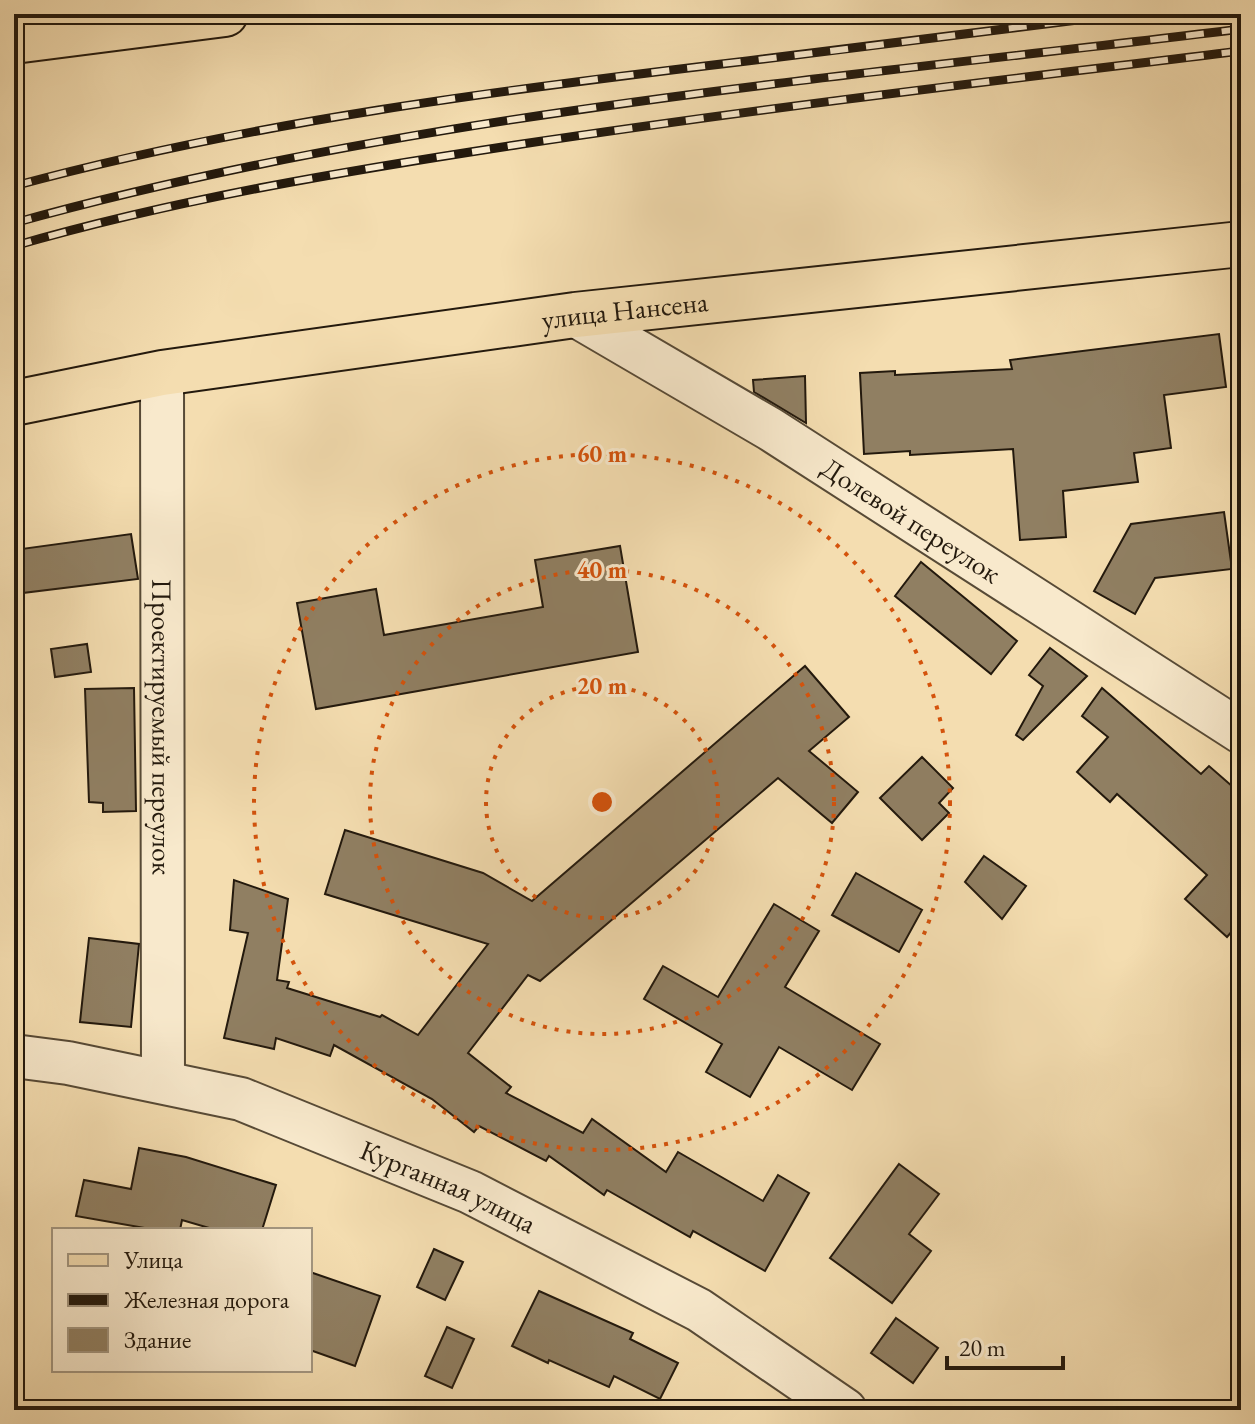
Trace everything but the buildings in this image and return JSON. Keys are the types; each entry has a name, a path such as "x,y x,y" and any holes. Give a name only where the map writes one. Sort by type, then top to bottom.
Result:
{"main road":[{"path":"14,41 225,14"},
{"name":"улица Нансена","path":"14,403 162,373 575,315 1241,244"}],"street":[{"name":"Долевой переулок","path":"575,315 770,429 1241,732"},
{"name":"Проектируемый переулок","path":"162,373 163,1082"},
{"name":"Курганная улица","path":"14,1056 68,1063 241,1099 470,1192 699,1310 845,1410"}],"railway":[{"path":"14,186 195,143 378,110 1126,14"},
{"path":"14,223 164,185 316,153 469,126 778,83 1241,29"},
{"path":"14,246 203,199 458,154 791,106 1241,51"}]}
